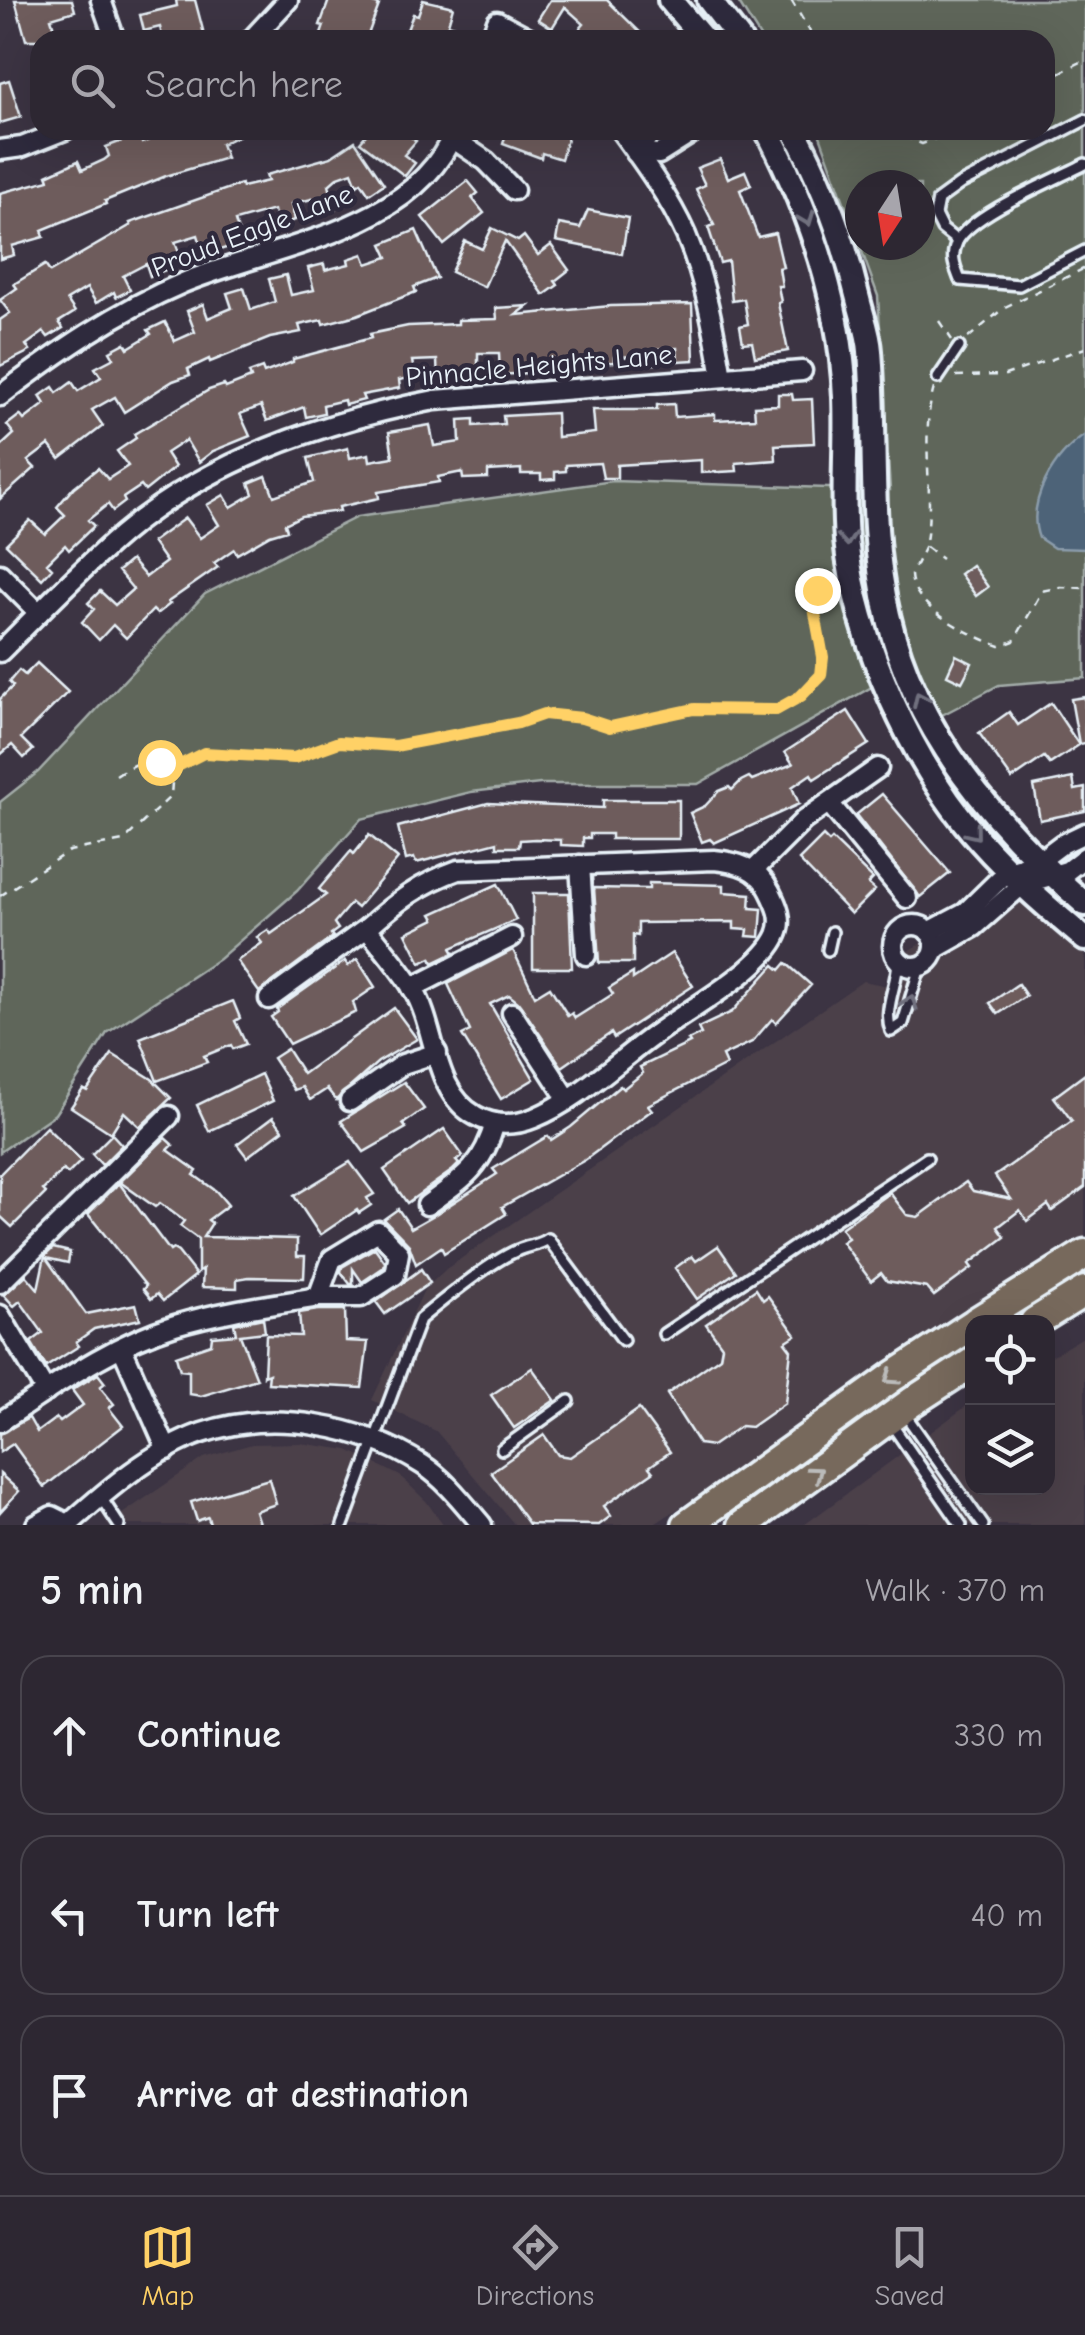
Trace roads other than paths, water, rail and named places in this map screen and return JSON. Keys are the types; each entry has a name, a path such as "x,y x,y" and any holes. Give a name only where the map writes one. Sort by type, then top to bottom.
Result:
{"main road":[{"path":"988,1315 1085,1254"},
{"path":"1047,1315 1085,1291"},
{"path":"687,1525 882,1384 965,1330"},
{"path":"743,1525 965,1369"}],"street":[{"path":"101,0 112,30"},
{"path":"670,0 696,30"},
{"path":"709,0 732,30"},
{"path":"260,30 287,1"},
{"path":"494,30 498,20 515,30"},
{"path":"0,150 38,140"},
{"name":"Proud Eagle Lane","path":"0,396 96,328 180,284 354,226 403,197 431,170 450,140"},
{"path":"461,140 514,190"},
{"path":"627,140 686,236 712,314 722,377"},
{"path":"636,153 646,140"},
{"path":"636,153 659,154 681,140"},
{"path":"772,140 793,182 830,288 846,409 846,540 866,636 892,699 928,766 977,838 1085,904"},
{"path":"799,140 817,172 837,226 870,346 878,547 888,615 905,667 952,760 1004,828 1030,873 1085,939"},
{"name":"Pinnacle Heights Lane","path":"0,652 123,534 181,492 243,459 290,440 384,410 436,400 802,371"},
{"path":"0,574 39,613"},
{"path":"753,871 804,820 878,768"},
{"path":"829,802 908,898"},
{"path":"932,941 909,925 897,933 892,945 898,961 908,967 920,966 930,960 932,941 965,913 1030,873 1082,834"},
{"path":"1030,873 1074,868 1085,857"},
{"path":"269,999 367,928 401,898 428,881 458,870 740,862 768,885 780,912 779,932 770,946 715,995 567,1098 534,1118 507,1124 471,1113 457,1102 448,1087 428,1019 412,988 367,928"},
{"path":"580,865 586,955"},
{"path":"412,988 512,937"},
{"path":"512,1013 567,1098"},
{"path":"350,1101 403,1064 437,1053"},
{"path":"0,1283 168,1116"},
{"path":"427,1205 479,1163 495,1123"},
{"path":"0,1422 77,1370 187,1322 318,1296 361,1297 395,1275 399,1253 378,1232 361,1239 332,1259 318,1296"},
{"path":"0,1314 46,1392"},
{"path":"122,1348 168,1450"},
{"path":"36,1525 52,1516 70,1524 100,1496 168,1450 202,1433 240,1425 294,1422 340,1429 424,1466 482,1525"}],"lane":[{"path":"1055,135 1085,120"},
{"path":"958,241 942,229 935,215 938,200 960,184 1046,140"},
{"path":"1085,164 974,222 958,241 952,260 960,280 1020,286 1085,251"},
{"path":"841,350 870,346"},
{"path":"938,378 959,347"},
{"path":"1082,834 1085,857"},
{"path":"828,950 832,932"},
{"path":"898,961 886,1017 891,1032 903,1023 920,966"},
{"path":"664,1334 927,1158"},
{"path":"343,1525 420,1320 446,1297 517,1250 548,1238 622,1340"},
{"path":"502,1449 569,1401"},
{"path":"895,1415 961,1525"},
{"path":"895,1415 983,1525"},
{"path":"100,1496 119,1525"}],"water":[{"path":"1085,435 1085,549 1054,548 1039,538 1039,494 1063,454"}]}
